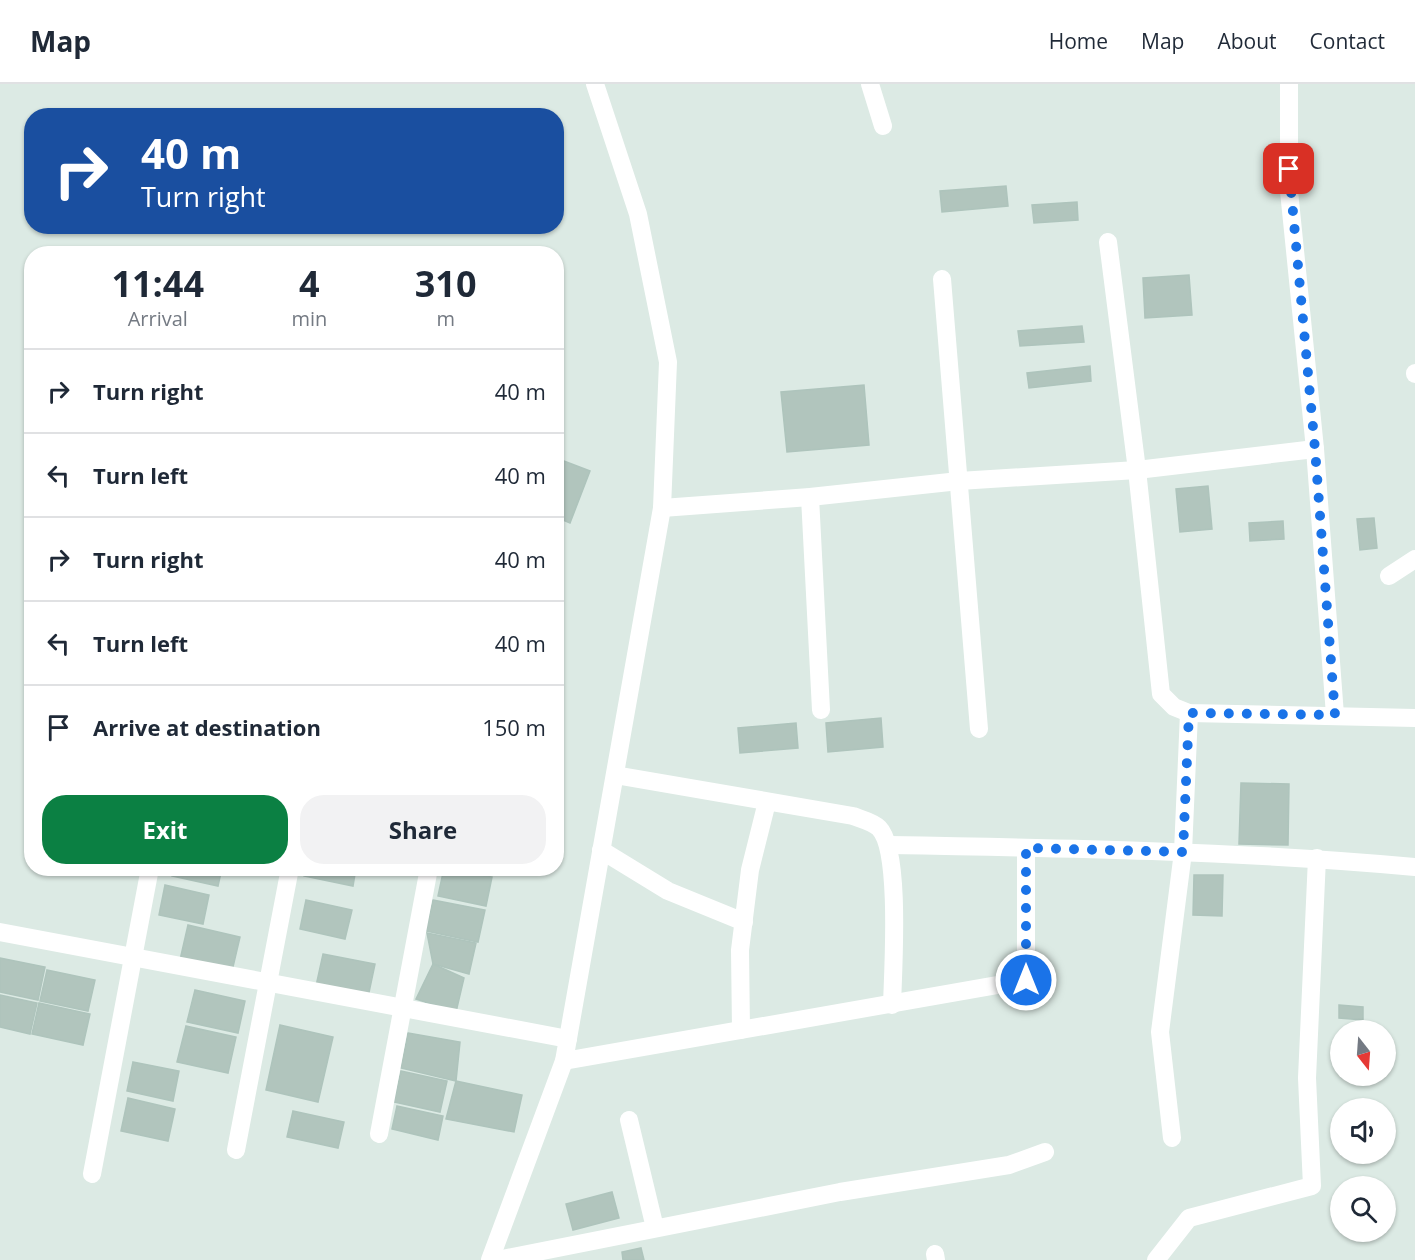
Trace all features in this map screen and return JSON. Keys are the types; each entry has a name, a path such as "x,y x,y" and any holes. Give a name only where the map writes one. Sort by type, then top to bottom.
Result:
{"street":[{"path":"490,1260 564,1060 662,508 668,362 638,214 595,84"},
{"path":"870,84 883,126"},
{"path":"1289,84 1289,191 1315,449 1335,715"},
{"path":"1108,242 1137,470 1161,694 1174,707 1189,713 1415,718"},
{"path":"942,279 979,729"},
{"path":"662,508 810,497 959,481 1137,470 1315,449"},
{"path":"810,497 821,710"},
{"path":"1389,576 1415,559"},
{"path":"1172,1138 1160,1032 1183,852 1189,713"},
{"path":"615,775 854,816 878,827 888,844 894,918 892,1005"},
{"path":"741,1030 740,950 750,870 767,802"},
{"path":"888,844 1183,852 1317,858 1415,867"},
{"path":"564,1060 1026,980 1026,848"},
{"path":"601,850 668,891 744,922"},
{"path":"1156,1260 1189,1218 1312,1186 1307,1078 1317,858"},
{"path":"92,1174 148,876"},
{"path":"236,1150 289,876"},
{"path":"380,1134 427,876"},
{"path":"0,932 568,1039"},
{"path":"629,1120 655,1228"},
{"path":"497,1260 840,1192 1009,1165 1045,1152"}],"building":[{"path":"1006,186 1008,206 942,212 940,191"},
{"path":"1077,202 1078,220 1034,223 1032,205"},
{"path":"1189,275 1192,315 1145,318 1143,278"},
{"path":"1082,326 1084,342 1020,346 1018,331"},
{"path":"1090,366 1091,381 1029,388 1027,373"},
{"path":"864,385 869,445 787,452 781,392"},
{"path":"564,461 590,471 570,523 564,520"},
{"path":"1208,486 1212,529 1180,532 1176,489"},
{"path":"1374,518 1377,548 1360,550 1357,519"},
{"path":"1283,521 1284,539 1250,541 1249,523"},
{"path":"881,718 883,747 828,752 826,723"},
{"path":"796,723 798,748 740,753 738,728"},
{"path":"1241,783 1289,784 1288,845 1239,844"},
{"path":"1194,875 1223,875 1222,916 1193,915"},
{"path":"172,876 220,876 218,886"},
{"path":"304,876 355,876 353,886"},
{"path":"442,876 492,877 486,906 438,896"},
{"path":"165,885 209,895 203,924 159,915"},
{"path":"306,900 352,910 345,939 300,929"},
{"path":"433,900 485,910 478,942 426,931"},
{"path":"188,925 240,937 232,971 180,960"},
{"path":"427,933 476,943 469,974 433,964"},
{"path":"323,954 375,964 368,997 316,986"},
{"path":"0,958 45,967 38,1000 0,992"},
{"path":"433,964 464,978 456,1012 416,999"},
{"path":"47,970 95,980 88,1011 40,1001"},
{"path":"195,990 245,1001 238,1033 187,1022"},
{"path":"0,995 37,1003 30,1034 0,1027"},
{"path":"39,1003 90,1014 83,1045 32,1034"},
{"path":"1339,1005 1363,1007 1363,1020 1339,1018"},
{"path":"280,1025 333,1037 318,1102 266,1090"},
{"path":"186,1026 236,1037 228,1073 177,1062"},
{"path":"408,1033 460,1042 456,1081 401,1068"},
{"path":"133,1062 179,1071 173,1101 127,1091"},
{"path":"401,1071 447,1081 440,1112 394,1102"},
{"path":"456,1081 522,1095 514,1132 446,1119"},
{"path":"128,1098 175,1109 168,1141 121,1131"},
{"path":"397,1106 443,1116 438,1140 392,1129"},
{"path":"293,1111 344,1122 338,1148 287,1137"},
{"path":"612,1192 619,1218 573,1230 566,1204"},
{"path":"641,1248 644,1260 623,1260 622,1252"}],"route":[{"path":"1026,980 1026,848 1183,852 1189,713 1335,715 1315,449 1289,191 1289,169"}]}
